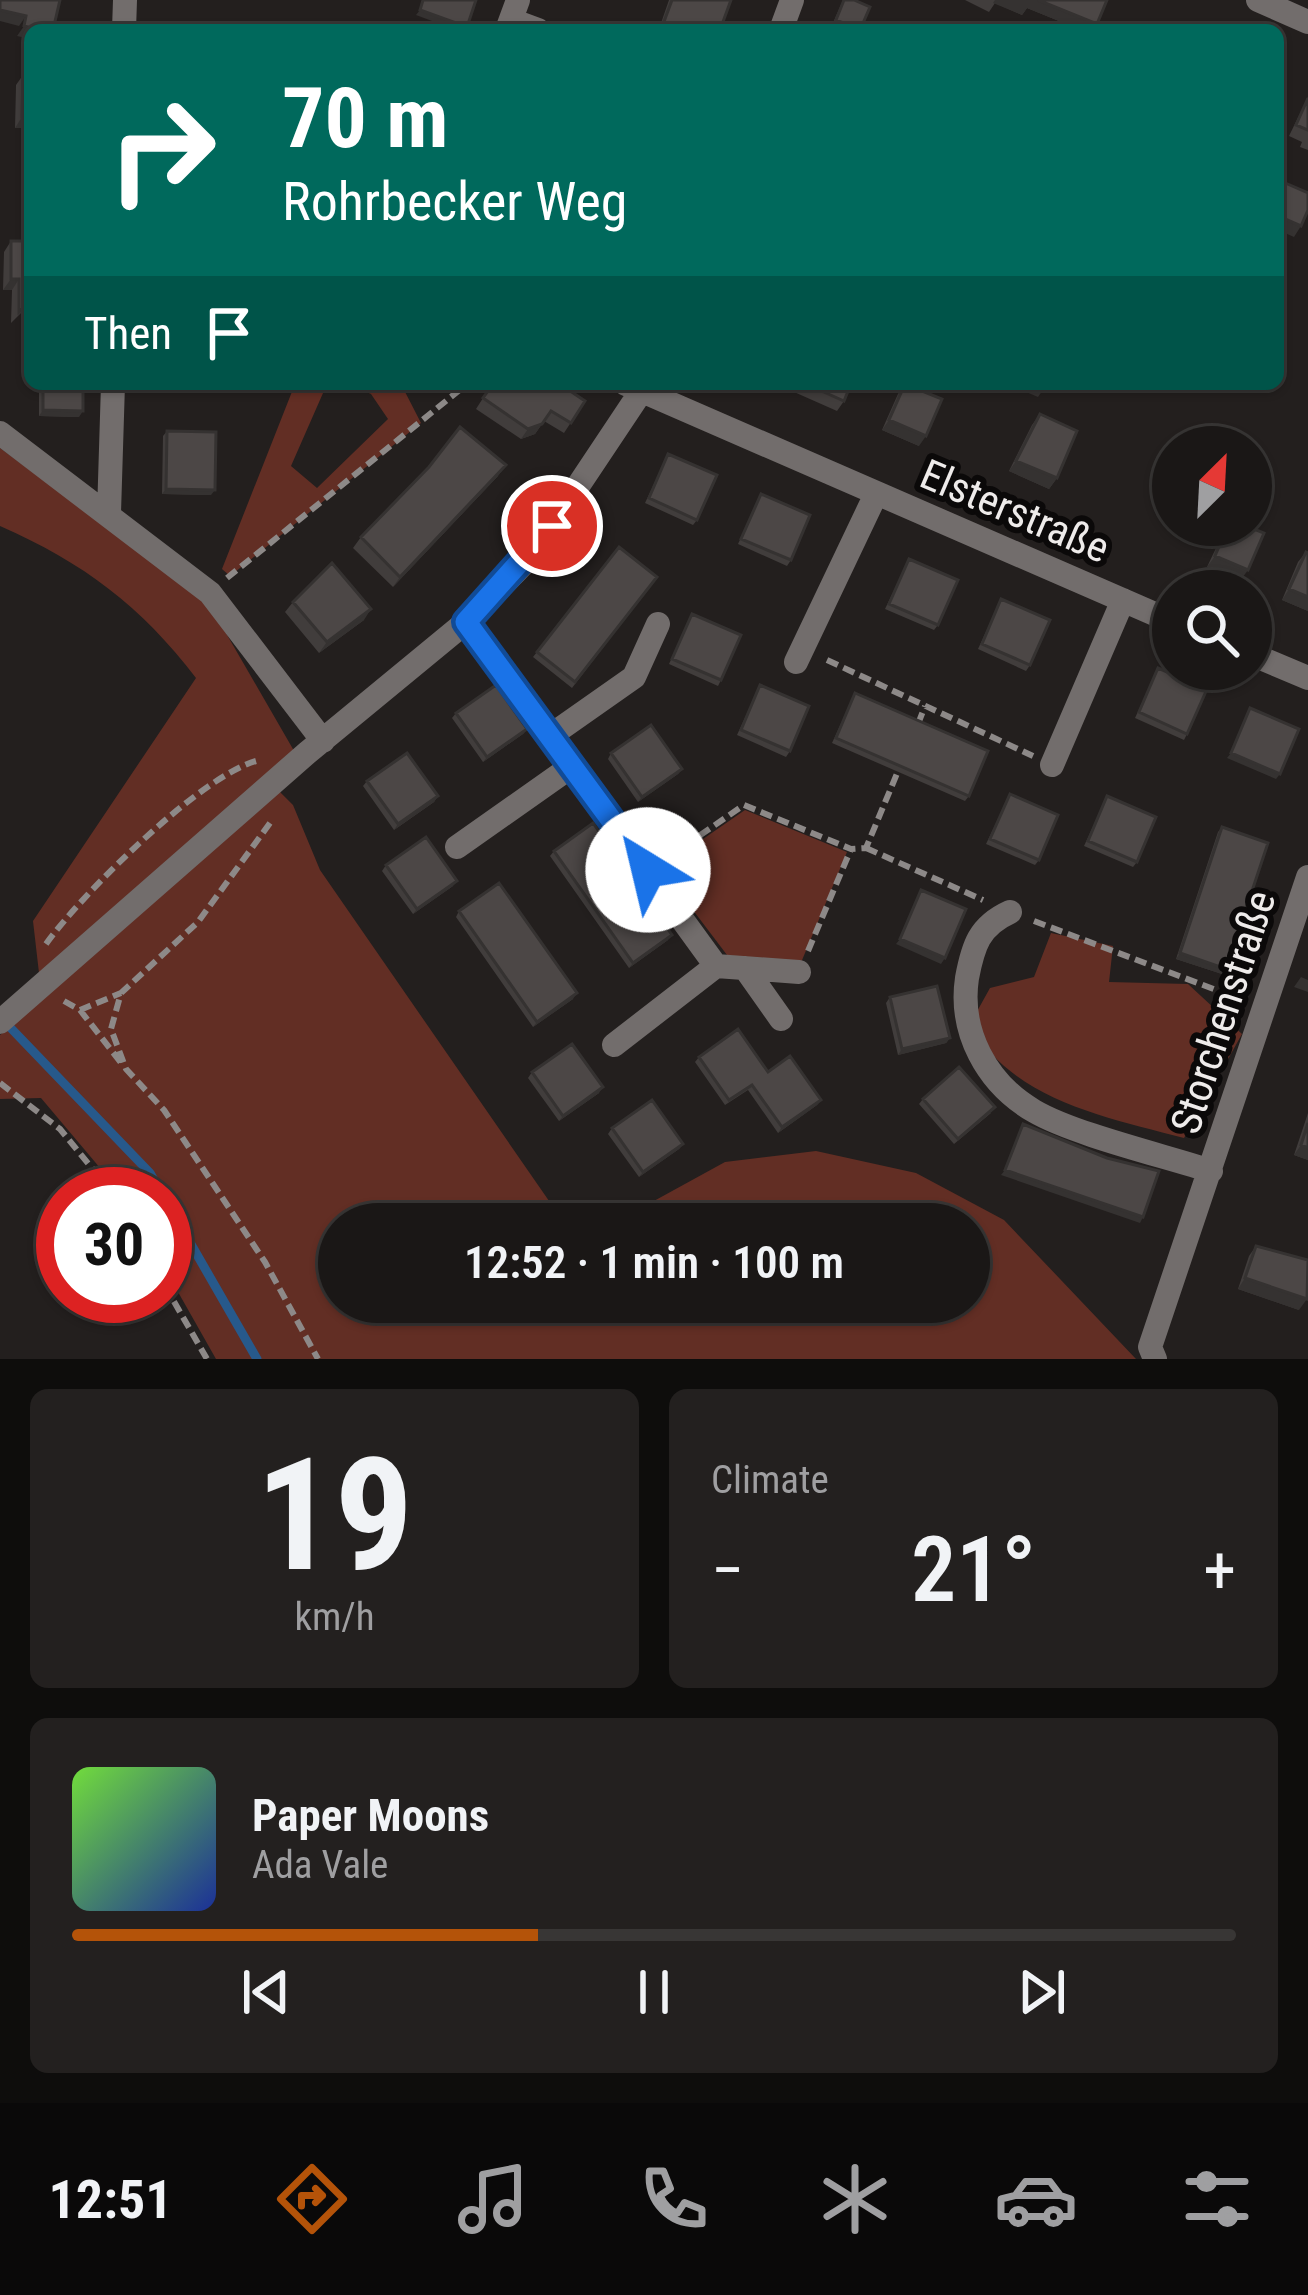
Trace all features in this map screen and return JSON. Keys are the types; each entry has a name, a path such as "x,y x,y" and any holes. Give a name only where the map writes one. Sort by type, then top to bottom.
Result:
{"street":[{"path":"1258,0 1308,22"},
{"path":"109,513 113,390"},
{"path":"0,1022 466,622 532,555 635,390"},
{"name":"Elsterstraße","path":"647,390 1152,613"},
{"path":"0,433 210,592 315,747"},
{"name":"Elsterstraße","path":"799,655 876,494"},
{"name":"Elsterstraße","path":"1052,765 1123,600"},
{"path":"466,622 716,966"},
{"path":"550,736 634,677 658,624"},
{"path":"1272,663 1308,678"},
{"path":"458,847 572,766"},
{"name":"Storchenstraße","path":"1155,1359 1150,1347 1308,877"},
{"name":"Storchenstraße","path":"1010,912 992,920 972,949 965,1028 982,1061 1033,1111 1211,1172"},
{"path":"614,1045 716,966 800,972"},
{"path":"745,968 782,1019"}],"path":[{"path":"210,592 460,390"},
{"path":"799,655 926,706 1052,765"},
{"path":"917,726 926,706"},
{"path":"866,848 908,746"},
{"path":"38,955 120,862 199,795 245,764 263,759"},
{"path":"648,870 744,805 851,849 866,848 1010,912 1265,1009"},
{"path":"80,1010 121,994 198,922 260,842 279,806"},
{"path":"800,972 851,849"},
{"path":"35,992 80,1010 177,1129 265,1262 318,1359"},
{"path":"121,994 111,1029 126,1069"},
{"path":"0,1083 60,1129 91,1167"},
{"path":"186,1323 207,1359"}],"shaded area":[{"path":"293,390 324,390 291,466 317,488 388,419 371,394 362,390 404,390 421,423 230,576 222,569"},
{"path":"0,448 208,602 297,756 280,792 293,805 320,870 550,1203 318,1203 318,1323 990,1323 990,1213 1004,1220 1136,1359 216,1359 192,1317 192,1167 99,1167 41,1098 0,1099 0,1035 42,999 33,921 196,678 154,629 109,589 58,555 0,526"},
{"path":"745,810 847,852 800,965 727,955 661,868"},
{"path":"1051,933 1113,946 1109,982 1188,984 1242,1034 1184,1138 1093,1113 1035,1088 988,1050 970,1024 990,988 1034,977"},
{"path":"816,1151 916,1173 972,1203 650,1203 725,1162"}],"building":[{"path":"0,0 60,0 54,24 24,24 26,16 0,10"},
{"path":"423,0 476,0 468,24 420,10"},
{"path":"672,0 731,0 722,24 663,24"},
{"path":"844,0 870,7 863,24 836,20"},
{"path":"1038,0 1107,0 1097,24"},
{"path":"1308,98 1308,130 1296,125"},
{"path":"1284,182 1308,193 1301,226 1284,219"},
{"path":"11,241 24,241 24,307 19,312 19,279 11,279"},
{"path":"43,390 83,390 83,411 43,410"},
{"path":"489,390 569,390 585,401 571,423 551,411 542,424 528,429 483,398"},
{"path":"819,390 849,390 844,401"},
{"path":"902,390 920,390 942,399 926,436 889,420"},
{"path":"1040,414 1077,431 1057,478 1016,461"},
{"path":"460,427 506,465 400,577 361,537 429,467"},
{"path":"167,431 216,432 215,490 166,489"},
{"path":"668,454 717,475 697,520 649,498"},
{"path":"761,494 810,515 791,560 741,539"},
{"path":"1219,546 1258,546 1248,570 1215,556"},
{"path":"619,547 657,577 575,682 537,652"},
{"path":"1308,553 1308,597 1289,589"},
{"path":"909,559 958,580 938,625 889,604"},
{"path":"332,563 371,609 327,642 293,602"},
{"path":"1001,599 1050,620 1030,665 982,644"},
{"path":"692,614 741,635 721,680 672,659"},
{"path":"1152,682 1152,690 1207,690 1187,734 1139,712"},
{"path":"496,685 527,729 487,757 456,713"},
{"path":"760,685 809,706 790,751 741,730"},
{"path":"855,693 988,751 969,796 836,738"},
{"path":"1250,708 1299,729 1280,774 1231,753"},
{"path":"651,725 682,769 642,797 611,753"},
{"path":"407,753 438,796 398,824 367,781"},
{"path":"1010,794 1058,815 1039,860 990,839"},
{"path":"1107,796 1156,817 1137,862 1088,841"},
{"path":"593,823 672,935 633,963 554,851"},
{"path":"1222,827 1268,843 1226,969 1180,953"},
{"path":"426,837 457,881 417,909 386,865"},
{"path":"499,883 577,993 537,1022 459,911"},
{"path":"921,890 966,909 945,958 900,939"},
{"path":"937,986 950,1038 902,1049 890,997"},
{"path":"738,1029 768,1072 790,1056 821,1100 782,1127 752,1085 729,1100 699,1057"},
{"path":"572,1044 603,1087 563,1116 532,1072"},
{"path":"959,1067 995,1107 958,1139 923,1099"},
{"path":"652,1100 683,1144 643,1172 612,1128"},
{"path":"1023,1124 1107,1158 1159,1171 1143,1217 1005,1170"},
{"path":"1256,1246 1308,1260 1307,1299 1245,1278"}],"waterway":[{"path":"4,1021 144,1167"},
{"path":"192,1246 257,1359"}],"route":[{"path":"552,526 532,555 466,622 648,870"}]}
